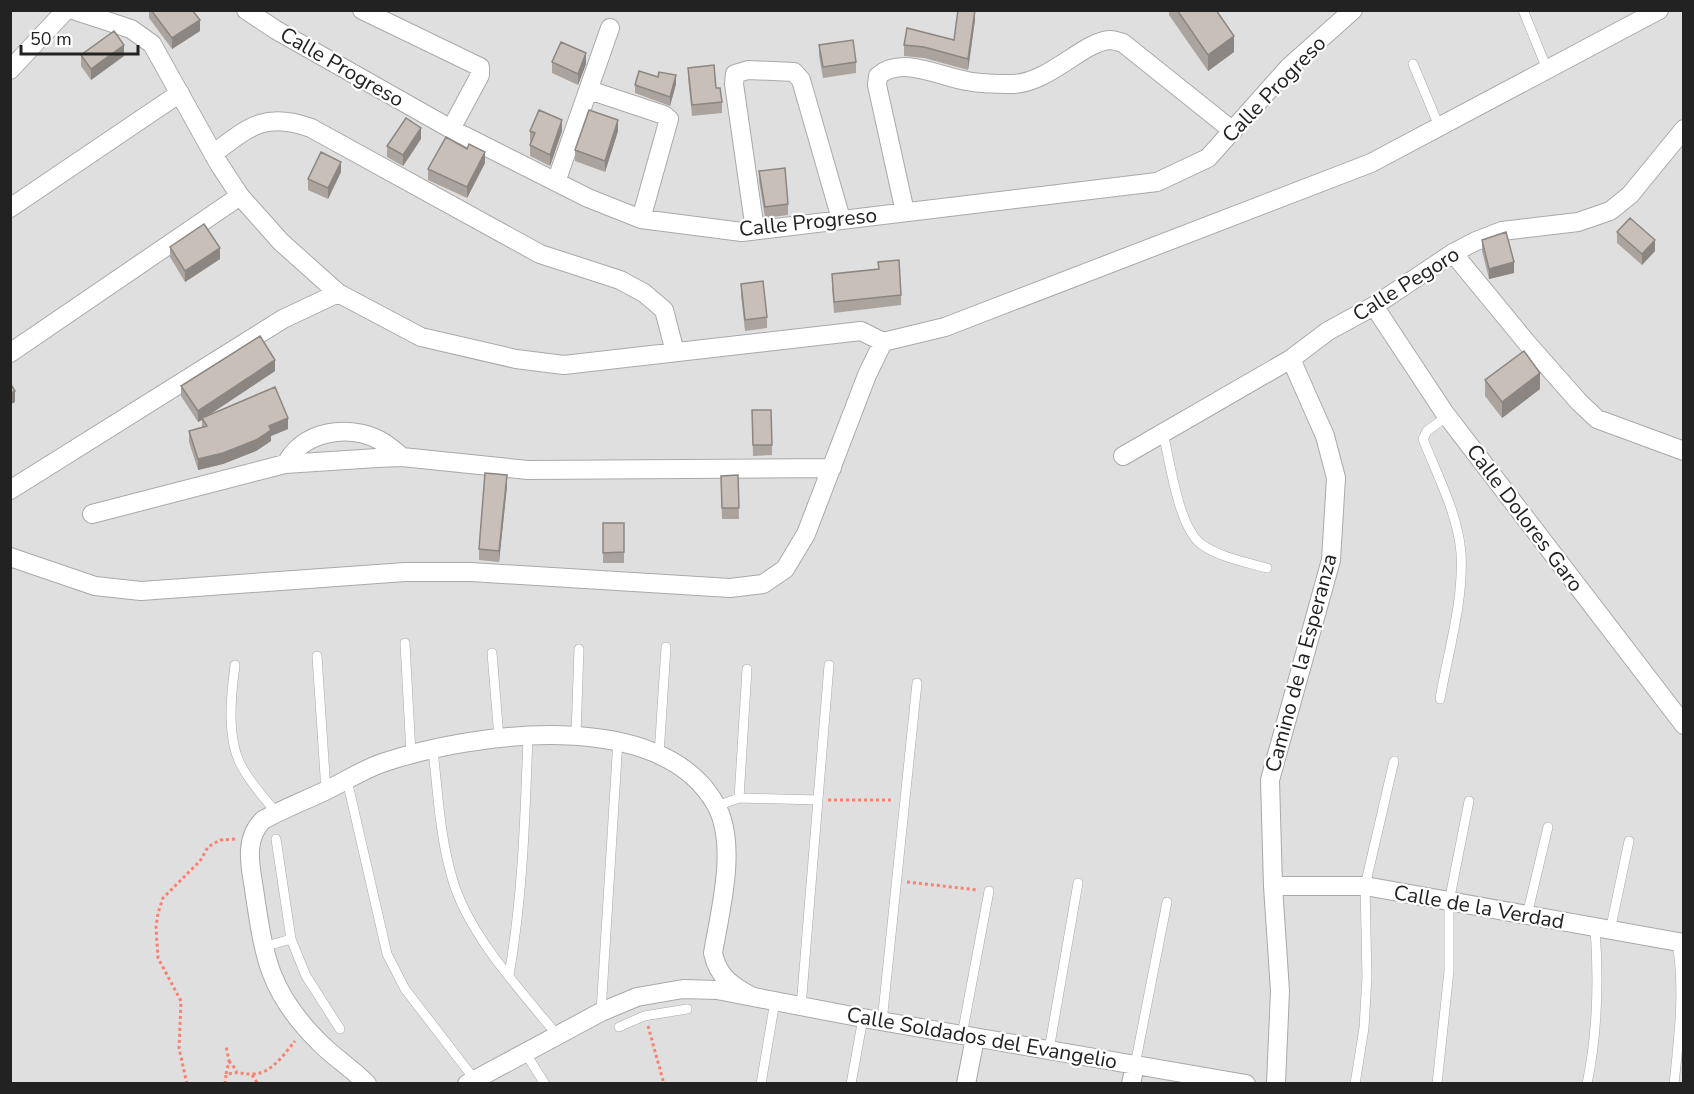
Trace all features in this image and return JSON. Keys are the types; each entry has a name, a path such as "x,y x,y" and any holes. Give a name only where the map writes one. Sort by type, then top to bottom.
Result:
{"street":[{"path":"10,70 66,10"},
{"path":"73,10 131,29 152,44 213,154 240,196 281,242 338,293 421,337 516,359 564,365 861,331 883,342 945,327 1202,230 1371,163 1659,10"},
{"name":"Calle Progreso","path":"246,10 276,30 451,129 556,182 641,219 742,232 1156,182 1208,158 1289,68 1353,10"},
{"path":"362,10 480,67 480,75 451,129"},
{"path":"556,182 610,28"},
{"path":"905,212 877,85 878,76 885,69 916,68 966,81 1018,84 1045,75 1100,43 1111,40 1123,43 1233,131"},
{"path":"755,230 734,84 735,74 748,70 794,72 801,80 841,219"},
{"path":"589,90 664,115 669,119 641,219"},
{"path":"10,208 180,93"},
{"path":"213,154 249,127 270,120 289,120 311,128 540,254 620,280 645,292 664,310 675,352"},
{"name":"Calle Pegoro","path":"1123,456 1291,359 1328,332 1374,306 1453,253 1502,231 1578,222 1610,211 1630,195 1683,129"},
{"path":"10,353 240,196"},
{"path":"1453,253 1579,402 1598,418 1683,451"},
{"path":"10,490 283,320 338,293"},
{"name":"Calle Dolores Garo","path":"1374,306 1444,412 1683,725"},
{"path":"10,557 95,586 141,591 416,572 471,572 730,588 763,584 785,569 806,534 867,375 883,342"},
{"name":"Camino de la Esperanza","path":"1276,1083 1280,991 1273,886 1270,780 1331,560 1336,478 1325,436 1291,359"},
{"path":"286,464 293,450 304,442 313,437 338,433 357,432 380,440 402,457"},
{"path":"92,514 286,464 402,457 528,470 832,468"},
{"path":"367,1083 308,1031 275,986 263,947 250,861 250,843 253,830 262,820 379,764 411,754 498,738 576,735 618,740 659,755 684,770 704,788 717,806 725,834 726,867 713,953 716,968 724,978 753,997"},
{"name":"Calle de la Verdad","path":"1273,886 1365,886 1680,943"},
{"name":"Calle Soldados del Evangelio","path":"471,1082 601,1012 637,997 683,989 717,990 882,1022 1226,1082 1246,1083"},
{"path":"966,1083 968,1036"},
{"path":"1131,1083 1135,1065"}],"lane":[{"path":"1523,10 1547,69"},
{"path":"1413,64 1439,126"},
{"path":"1440,699 1458,599 1461,553 1456,526 1423,439 1427,431 1442,420 1444,412"},
{"path":"1163,433 1188,530 1199,543 1217,553 1266,568"},
{"path":"405,643 411,754"},
{"path":"659,755 666,647"},
{"path":"576,735 579,649"},
{"path":"492,654 498,738"},
{"path":"317,656 326,791"},
{"path":"234,664 233,727 241,765 276,813"},
{"path":"801,1007 829,665"},
{"path":"739,798 747,669"},
{"path":"882,1022 917,683"},
{"path":"509,975 519,915 524,862 528,736"},
{"path":"601,1012 618,740"},
{"path":"433,750 444,841 453,883 472,921 509,975 558,1036"},
{"path":"1356,1083 1364,1028 1367,977 1365,886 1394,760"},
{"path":"347,780 387,954 405,989 471,1082"},
{"path":"717,806 739,798 818,800"},
{"path":"1437,1083 1449,971 1449,902 1469,801"},
{"path":"1527,915 1548,827"},
{"path":"276,839 291,939 306,976 340,1029"},
{"path":"1587,1083 1598,1023 1598,973 1602,930 1629,841"},
{"path":"1049,1050 1078,883"},
{"path":"968,1036 989,891"},
{"path":"1135,1065 1167,902"},
{"path":"263,947 291,939"},
{"path":"1674,1083 1680,1000 1680,943"},
{"path":"637,997 644,1016"},
{"path":"760,1083 775,1001"},
{"path":"619,1027 644,1016 687,1009"},
{"path":"851,1083 862,1018"},
{"path":"526,1054 545,1083"}],"path":[{"path":"818,800 904,800"},
{"path":"187,1083 179,1048 181,1001 158,958 156,927 158,913 163,898 200,861 208,848 220,840 231,838 250,843"},
{"path":"897,881 989,891"},
{"path":"644,1016 664,1083"},
{"path":"252,1075 274,1064 308,1031"},
{"path":"225,1083 229,1061 226,1046"},
{"path":"229,1061 237,1071"},
{"path":"226,1075 237,1071 252,1075 258,1083"}],"shaded area":[{"path":"11,11 1683,11 1683,1083 11,1083"}],"building":[{"path":"151,10 192,10 200,20 172,38"},
{"path":"958,10 975,10 968,59 924,47 904,45 907,28 954,40"},
{"path":"1177,10 1216,10 1234,36 1208,55"},
{"path":"114,31 124,45 91,69 81,55"},
{"path":"853,40 856,62 823,67 819,45"},
{"path":"561,42 586,53 578,74 552,62"},
{"path":"714,65 716,88 720,88 722,102 692,105 688,68"},
{"path":"639,71 658,77 659,72 676,75 670,97 635,85"},
{"path":"539,110 562,120 550,155 530,145 535,133 530,131"},
{"path":"589,110 618,120 605,161 575,150"},
{"path":"406,118 421,128 403,155 387,146"},
{"path":"446,137 467,149 469,144 485,152 467,187 428,169"},
{"path":"321,152 341,162 328,188 308,179"},
{"path":"785,168 788,204 765,207 759,171"},
{"path":"1630,218 1655,240 1642,254 1617,232"},
{"path":"204,224 220,248 185,271 170,247"},
{"path":"1506,232 1514,262 1489,269 1482,240"},
{"path":"899,260 901,295 834,302 832,274 879,269 878,262"},
{"path":"763,281 767,317 745,320 741,284"},
{"path":"260,336 275,360 198,411 181,386"},
{"path":"1524,351 1540,373 1502,402 1485,380"},
{"path":"10,383 15,391 10,394"},
{"path":"275,387 288,418 269,426 271,430 256,440 223,453 198,459 189,431 207,426 202,418"},
{"path":"752,410 771,410 772,445 753,445"},
{"path":"485,473 507,475 499,551 479,549"},
{"path":"738,475 739,508 722,508 721,476"},
{"path":"603,523 624,523 624,552 603,553"}]}
